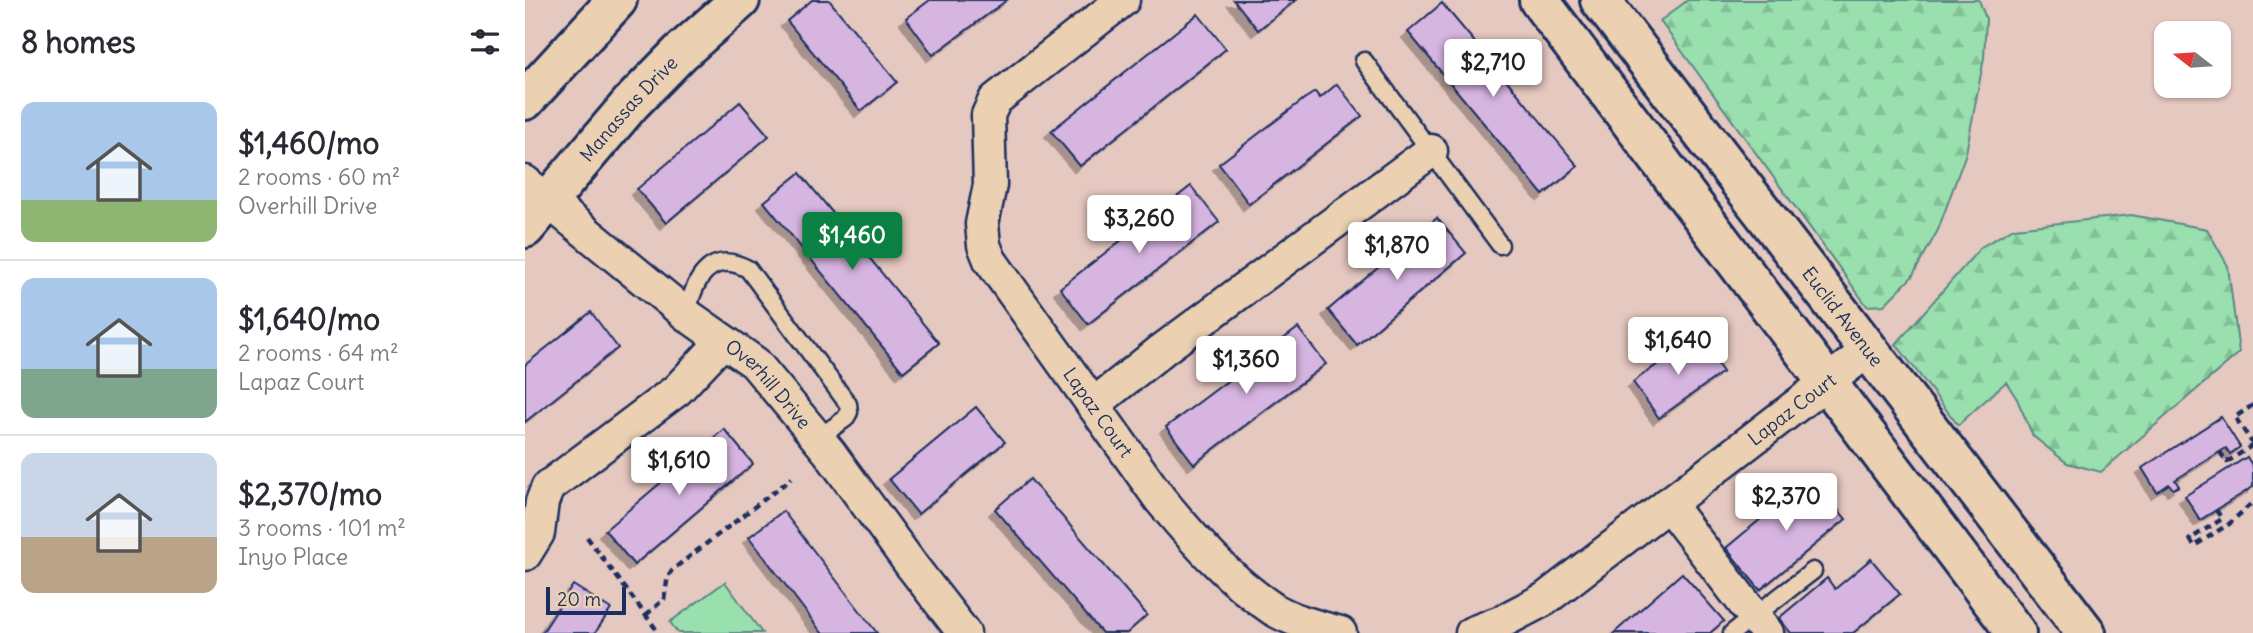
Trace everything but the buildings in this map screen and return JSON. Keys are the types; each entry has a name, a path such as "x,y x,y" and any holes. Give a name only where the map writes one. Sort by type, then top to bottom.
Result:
{"main road":[{"path":"525,100 617,0"},
{"name":"Manassas Drive","path":"532,204 680,53 740,0"},
{"path":"1539,0 2016,633"},
{"name":"Euclid Avenue","path":"1600,0 2086,633"}],"street":[{"name":"Lapaz Court","path":"1123,0 995,100 988,115 990,185 982,224 984,245 990,260 1160,499 1189,534 1230,575 1275,610 1316,627 1340,633"},
{"path":"1093,405 1161,350 1431,151"},
{"name":"Overhill Drive","path":"532,204 755,363 818,438 964,633"},
{"path":"525,554 538,533 542,502 548,487 677,390 723,341"},
{"name":"Lapaz Court","path":"1472,633 1501,622 1545,599 1870,349"},
{"path":"1668,504 1751,627"}],"lane":[{"path":"1364,61 1500,245"},
{"path":"687,315 690,300 701,275 711,266 724,261 748,269 848,404 849,412 845,419 818,438"},
{"path":"1751,627 1813,571"}],"path":[{"path":"2220,452 2227,462 2253,444 2235,417 2253,405"},
{"path":"646,615 664,599 668,576 673,570 792,478"},
{"path":"2216,510 2222,519 2190,539 2194,546 2229,524 2253,502"},
{"path":"587,537 659,633"}],"green space":[{"path":"1688,0 1979,0 1986,19 1984,58 1966,153 1938,230 1912,277 1884,305 1867,306 1660,21"},
{"path":"2131,215 2207,229 2228,266 2239,353 2101,472 2067,463 2033,436 2017,399 2006,382 1958,425 1896,344 1981,247 2014,228"},
{"path":"725,582 762,633 678,633 670,622"}]}
